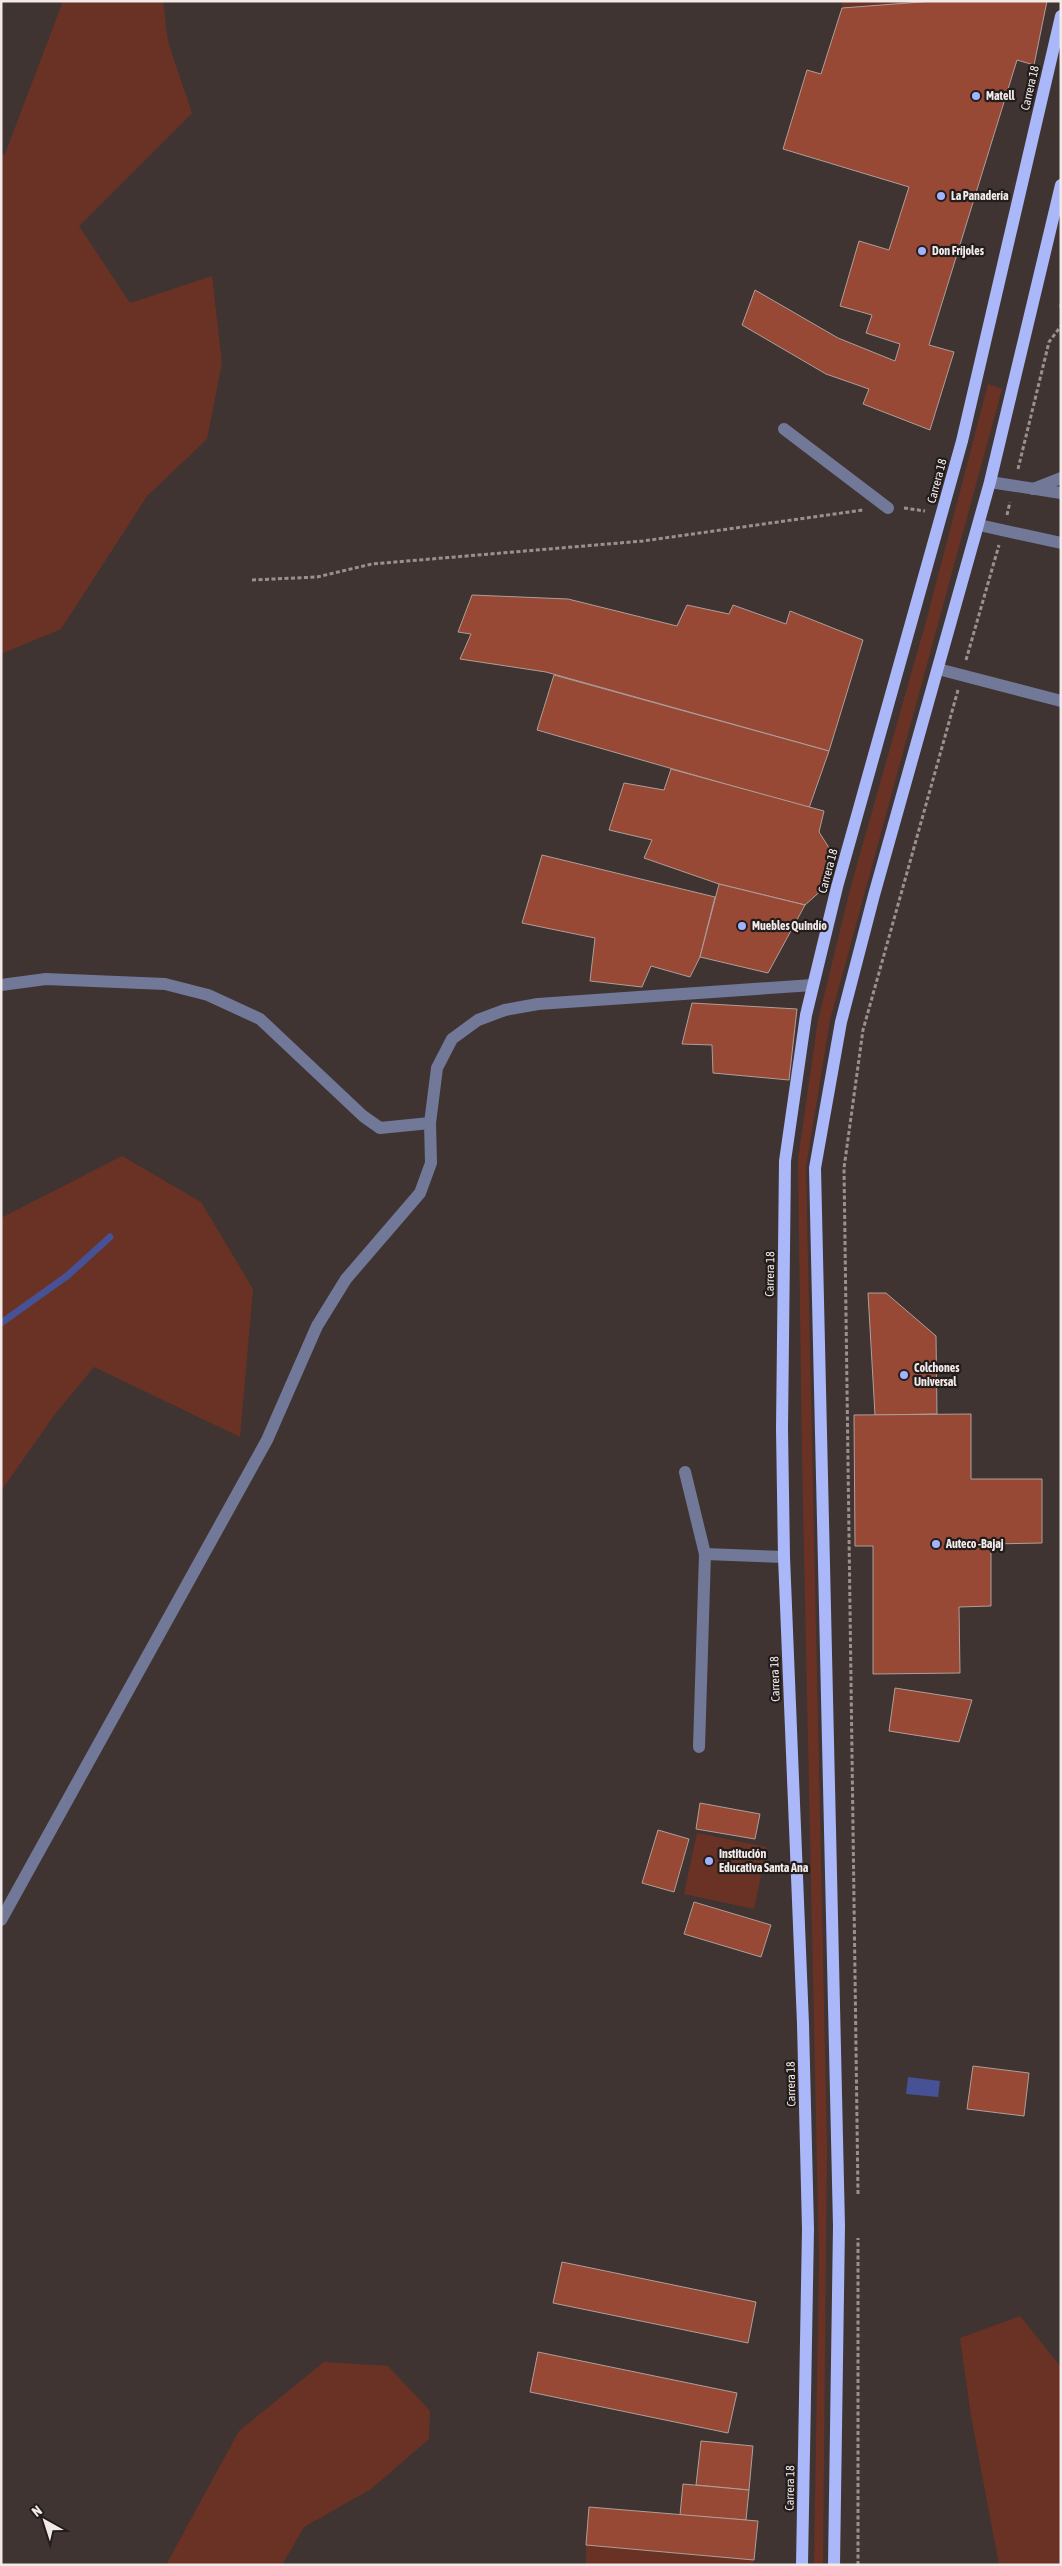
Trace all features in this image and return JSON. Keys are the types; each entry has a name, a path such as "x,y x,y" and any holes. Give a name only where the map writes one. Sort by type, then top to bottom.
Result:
{"main road":[{"name":"Carrera 18","path":"802,2565 808,2229 803,2024 784,1556 782,1429 785,1161 806,1015 813,985 837,887 962,441 1061,16"},
{"path":"834,2565 838,2217 815,1168 841,1022 874,895 979,525 1061,185"}],"street":[{"path":"784,429 888,508"},
{"path":"1031,490 1061,478"},
{"path":"990,482 1031,490 1061,493"},
{"path":"979,525 1061,543"},
{"path":"938,669 1061,702"},
{"path":"1,985 46,979 165,984 208,995 260,1019 364,1116 380,1128 430,1123"},
{"path":"1,1920 268,1440 318,1326 346,1279 420,1193 431,1164 430,1123 437,1068 452,1039 478,1020 505,1010 538,1004 813,985"},
{"path":"686,1472 705,1554 700,1747"},
{"path":"705,1554 784,1556"}],"path":[{"path":"1061,304 1061,309"},
{"path":"252,580 318,577 372,564 642,541 888,508 916,509 942,515"},
{"path":"858,2203 844,1178 862,1030 948,728"},
{"path":"858,2232 858,2565"}],"shaded area":[{"path":"63,1 163,1 168,42 192,113 79,226 130,303 212,276 222,363 207,439 147,496 61,629 1,654 1,157 5,154"},
{"path":"841,1 934,1 843,8"},
{"path":"988,384 1002,389 830,1020 806,1167 827,2144 823,2565 814,2565 819,2259 802,1459 798,1159 818,1020 852,882 927,618"},
{"path":"122,1156 201,1202 253,1289 240,1437 94,1367 55,1414 1,1491 1,1218"},
{"path":"697,1833 767,1847 754,1909 684,1894"},
{"path":"1020,2316 1061,2367 1061,2565 999,2565 971,2416 960,2338"},
{"path":"324,2362 388,2366 430,2411 429,2439 371,2489 304,2527 282,2565 166,2565 239,2431"},
{"path":"586,2545 754,2560 753,2565 586,2565"}],"water":[{"path":"908,2077 940,2081 938,2097 906,2094"}],"building":[{"path":"934,1 1047,1 1034,65 1017,60 929,345 954,352 930,430 863,404 869,389 826,374 742,325 755,290 838,338 895,361 900,344 866,333 872,315 840,306 859,241 889,250 909,187 783,149 807,70 821,74 842,8"},
{"path":"472,595 568,599 677,626 687,605 729,614 733,605 786,624 790,611 863,640 829,751 546,672 460,659 471,634 458,632"},
{"path":"554,675 829,751 809,808 537,730"},
{"path":"671,769 824,811 819,832 831,851 824,888 805,905 719,884 644,858 652,840 609,830 624,783 664,790"},
{"path":"542,855 715,897 700,957 690,977 651,966 642,987 590,981 595,938 522,923"},
{"path":"719,884 805,905 768,973 700,957"},
{"path":"692,1003 797,1009 789,1080 713,1073 712,1045 682,1044"},
{"name":"Colchones Universal","path":"868,1293 886,1293 936,1336 937,1414 875,1415"},
{"name":"Auteco -Bajaj","path":"971,1414 971,1479 1042,1479 1042,1543 991,1544 991,1606 959,1607 960,1673 873,1674 873,1546 855,1546 854,1415"},
{"path":"895,1688 972,1700 959,1742 889,1731"},
{"path":"700,1803 760,1814 755,1839 696,1829"},
{"path":"658,1830 689,1839 674,1892 642,1883"},
{"path":"694,1902 771,1925 761,1957 684,1934"},
{"path":"973,2066 1029,2073 1024,2116 967,2109"},
{"path":"562,2262 756,2302 748,2343 553,2303"},
{"path":"538,2352 737,2393 728,2433 530,2392"},
{"path":"701,2441 753,2446 749,2490 696,2485"},
{"path":"683,2484 749,2490 746,2520 680,2515"},
{"path":"589,2507 758,2521 754,2560 586,2545"}],"waterway":[{"path":"1,1323 67,1276 110,1237"}],"place":[{"name":"Matell","path":"976,96"},
{"name":"La Panadería","path":"941,196"},
{"name":"Don Fríjoles","path":"922,251"},
{"name":"Muebles Quindío","path":"742,926"},
{"name":"Colchones Universal","path":"904,1375"},
{"name":"Auteco -Bajaj","path":"936,1544"},
{"name":"Institución Educativa Santa Ana","path":"709,1861"}]}
